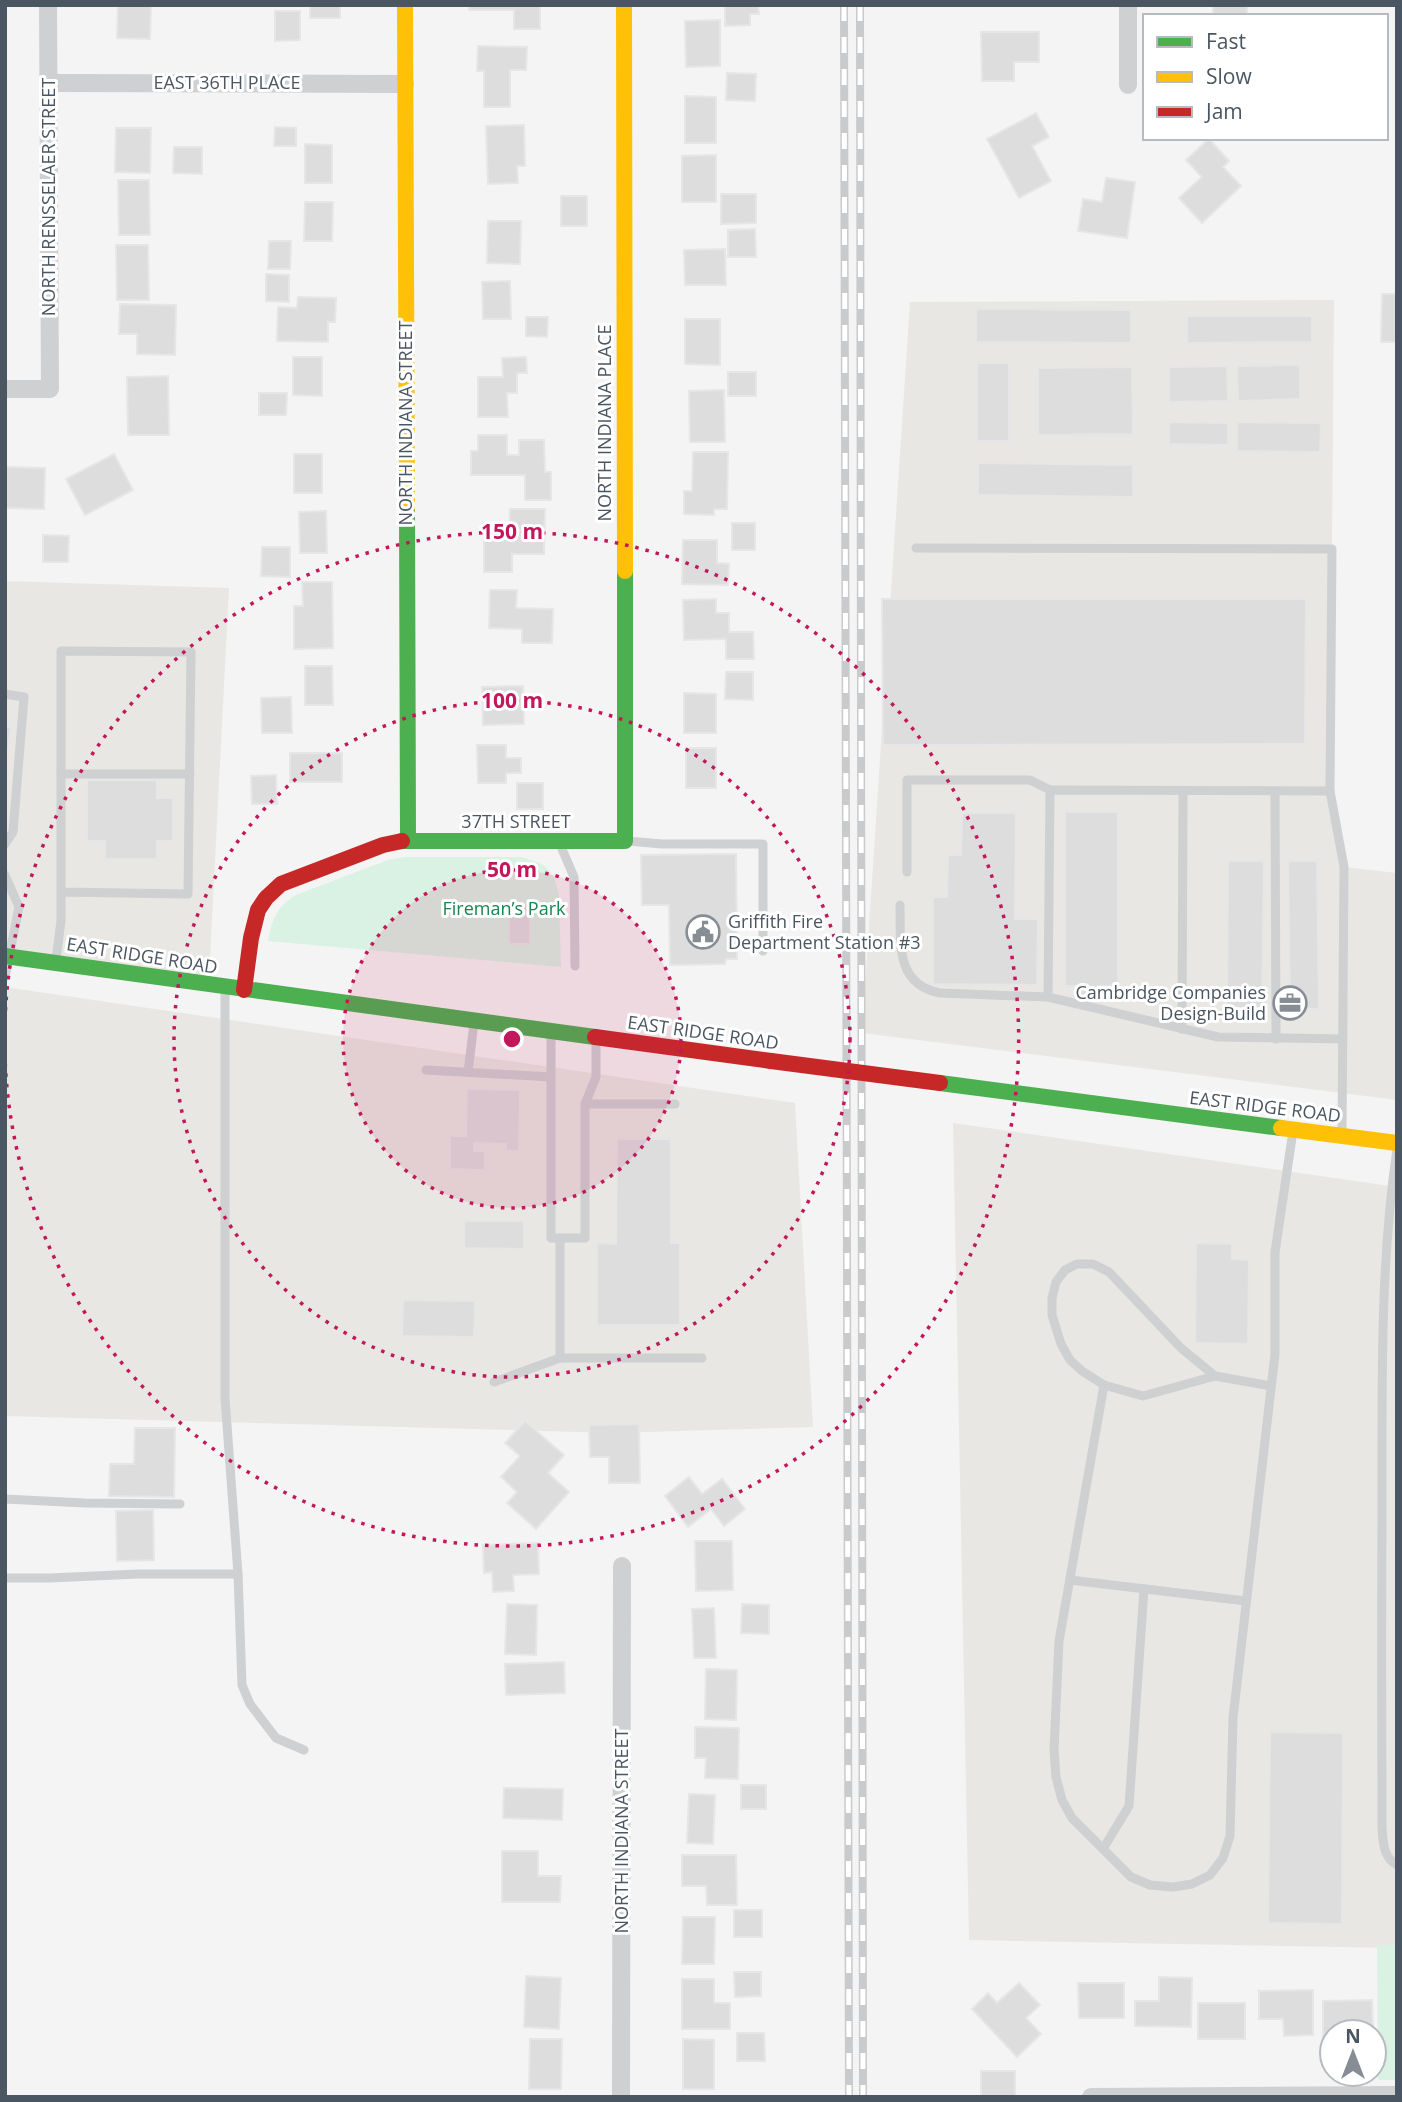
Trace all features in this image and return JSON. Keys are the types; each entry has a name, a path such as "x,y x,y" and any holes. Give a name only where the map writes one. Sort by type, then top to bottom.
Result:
{"street":[{"name":"NORTH RENSSELAER STREET","path":"5,389 50,389 48,5"},
{"name":"NORTH INDIANA STREET","path":"405,5 408,841"},
{"name":"NORTH INDIANA PLACE","path":"624,5 625,841"},
{"path":"1128,5 1128,85"},
{"name":"EAST 36TH PLACE","path":"48,83 405,84"},
{"name":"37TH STREET","path":"244,990 254,922 266,898 281,884 383,845 408,841 625,841"},
{"name":"EAST RIDGE ROAD","path":"7,957 596,1038 1397,1143"},
{"name":"NORTH INDIANA STREET","path":"621,2097 622,1566"},
{"path":"1091,2096 1397,2096"}],"lane":[{"path":"916,548 1332,549 1330,791 1344,867 1342,1136"},
{"path":"55,962 61,921 61,892 61,774 61,650 191,652 188,894 61,892"},
{"path":"5,694 24,697 13,832 5,844"},
{"path":"61,774 190,774"},
{"path":"907,872 907,780 1030,780 1050,790 1330,791"},
{"path":"1048,997 1050,790"},
{"path":"1182,1028 1183,790"},
{"path":"1275,791 1276,1039"},
{"path":"558,841 574,877 575,966"},
{"path":"625,841 662,844 763,844 763,951"},
{"path":"5,875 19,907 5,977"},
{"path":"900,905 902,961 918,985 928,991 1048,997 1233,1039 1343,1039"},
{"path":"225,988 225,1398 238,1574 242,1685 250,1704 276,1738 304,1750"},
{"path":"468,1072 474,1021"},
{"path":"551,1031 551,1238 585,1238 585,1104 596,1077 596,1038"},
{"path":"426,1070 551,1077"},
{"path":"585,1104 675,1104"},
{"path":"1104,1385 1059,1641 1055,1777 1062,1800 1072,1818 1131,1877 1150,1885 1172,1887 1192,1884 1210,1875 1223,1858 1230,1836 1233,1718 1275,1354 1275,1252 1293,1129"},
{"path":"1397,1149 1390,1194 1382,1321 1381,1470 1382,1827 1386,1853 1390,1861 1397,1865"},
{"path":"560,1238 560,1359"},
{"path":"1215,1376 1181,1348 1109,1272 1093,1264 1077,1264 1065,1270 1056,1282 1052,1315 1061,1344 1070,1360 1104,1385 1143,1396 1215,1376 1271,1385"},
{"path":"494,1382 560,1359 702,1359"},
{"path":"5,1499 180,1504"},
{"path":"5,1578 238,1574"},
{"path":"1070,1580 1246,1601"},
{"path":"1103,1849 1129,1806 1144,1589"}],"shaded area":[{"path":"1334,300 1330,791 1344,867 1397,873 1397,1100 862,1033 910,302"},
{"path":"5,581 229,588 209,978 5,948"},
{"path":"5,987 795,1103 813,1427 614,1433 5,1416"},
{"path":"953,1123 1397,1187 1397,1948 969,1940"}],"green space":[{"name":"Fireman’s Park","path":"404,857 521,857 540,863 554,878 559,894 561,967 268,941 276,915 284,904 296,895 388,860"},
{"path":"1377,1945 1397,1945 1397,2080 1388,2080 1388,2018 1378,2018"}],"building":[{"path":"118,5 151,5 150,39 117,38"},
{"path":"310,5 340,5 340,18 310,18"},
{"path":"469,5 540,5 540,29 514,29 514,10 469,10"},
{"path":"725,5 758,5 759,14 750,14 750,25 725,26"},
{"path":"1213,5 1247,5 1247,14 1213,14"},
{"path":"275,11 300,11 300,40 275,41"},
{"path":"720,20 720,66 686,67 685,21"},
{"path":"981,32 1039,32 1039,62 1014,62 1014,81 982,81"},
{"path":"478,46 527,47 526,70 510,70 510,107 484,107 484,71 477,71"},
{"path":"727,73 756,74 755,101 726,100"},
{"path":"685,96 716,97 716,143 685,143"},
{"path":"1036,113 1049,137 1032,146 1051,181 1019,198 987,139"},
{"path":"524,125 525,166 517,166 518,183 488,184 486,126"},
{"path":"275,127 296,128 296,146 274,146"},
{"path":"116,128 151,128 150,173 115,172"},
{"path":"1210,140 1229,161 1223,167 1241,186 1202,223 1179,198 1202,177 1186,160"},
{"path":"305,144 332,145 332,183 305,183"},
{"path":"174,147 202,147 202,174 173,173"},
{"path":"716,155 716,202 682,202 682,156"},
{"path":"1106,178 1135,182 1127,238 1078,231 1083,199 1102,202"},
{"path":"118,180 149,180 150,235 119,235"},
{"path":"721,194 756,194 756,223 721,224"},
{"path":"561,196 587,196 587,226 561,226"},
{"path":"305,202 333,202 332,241 304,241"},
{"path":"488,221 521,221 520,264 487,263"},
{"path":"755,229 756,257 728,257 728,230"},
{"path":"269,241 291,241 290,269 268,269"},
{"path":"116,245 148,245 149,300 117,300"},
{"path":"725,249 726,285 685,285 684,250"},
{"path":"266,274 289,275 289,302 266,301"},
{"path":"510,281 511,319 483,319 482,282"},
{"path":"1382,294 1397,294 1397,342 1381,342"},
{"path":"298,297 336,298 335,322 328,322 328,342 277,341 278,307 297,308"},
{"path":"120,304 176,305 175,355 137,354 137,334 119,334"},
{"path":"976,309 1131,310 1131,343 976,342"},
{"path":"1187,316 1312,316 1312,342 1187,343"},
{"path":"526,317 548,317 547,337 526,336"},
{"path":"685,319 720,319 720,365 685,364"},
{"path":"293,357 322,357 322,396 293,395"},
{"path":"526,357 527,373 517,373 517,393 507,393 508,417 478,417 478,377 503,377 502,358"},
{"path":"977,363 1009,363 1009,441 977,441"},
{"path":"1300,365 1300,399 1238,401 1237,366"},
{"path":"1227,366 1228,401 1169,402 1169,367"},
{"path":"1132,367 1133,434 1038,435 1038,368"},
{"path":"728,372 756,372 756,396 728,396"},
{"path":"168,376 169,435 128,435 127,377"},
{"path":"724,390 725,442 690,442 689,391"},
{"path":"259,393 287,393 286,415 259,415"},
{"path":"1169,422 1228,423 1228,445 1169,444"},
{"path":"1237,422 1321,423 1320,452 1237,451"},
{"path":"478,435 507,435 507,455 519,455 519,440 544,440 545,472 551,472 551,500 525,500 525,475 471,475 471,451 478,451"},
{"path":"693,452 728,452 727,509 714,509 714,515 684,514 684,491 692,491"},
{"path":"114,454 133,490 85,515 66,479"},
{"path":"294,454 322,454 322,493 294,493"},
{"path":"978,463 1133,465 1133,497 978,495"},
{"path":"5,467 45,468 44,509 5,508"},
{"path":"510,509 545,509 544,554 512,554 512,572 484,572 484,532 509,533"},
{"path":"326,511 327,553 300,553 299,512"},
{"path":"732,523 755,523 755,550 732,550"},
{"path":"43,535 69,536 68,562 43,562"},
{"path":"683,540 717,540 717,563 729,564 728,585 682,584"},
{"path":"262,547 290,547 290,577 261,576"},
{"path":"302,582 332,582 333,648 294,649 294,606 303,606"},
{"path":"490,590 517,590 516,608 553,609 552,643 522,643 522,629 489,628"},
{"path":"716,599 716,613 729,613 729,632 753,632 754,659 726,659 726,639 684,640 683,600"},
{"path":"882,599 1306,599 1305,744 883,745"},
{"path":"305,666 332,666 333,705 305,705"},
{"path":"726,672 753,672 753,700 725,699"},
{"path":"523,686 524,724 483,725 482,687"},
{"path":"684,693 716,694 716,733 684,733"},
{"path":"291,697 292,733 262,733 261,698"},
{"path":"5,727 11,727 5,774"},
{"path":"477,745 506,745 506,758 521,758 521,773 506,773 506,783 478,783"},
{"path":"686,748 716,748 716,788 686,788"},
{"path":"290,753 342,753 342,782 290,782"},
{"path":"276,775 277,804 252,804 251,776"},
{"path":"87,780 157,780 157,798 173,798 173,841 157,841 157,859 105,859 105,841 87,841"},
{"path":"517,783 543,783 543,809 517,809"},
{"path":"1065,812 1118,812 1118,986 1098,986 1098,999 1079,999 1079,986 1065,986"},
{"path":"962,813 1016,813 1015,919 1038,919 1037,985 933,984 933,897 947,897 948,855 961,855"},
{"name":"Griffith Fire Department Station #3","path":"736,854 737,959 726,959 725,964 670,965 669,905 642,905 641,855"},
{"path":"1228,861 1264,861 1262,1009 1227,1009"},
{"path":"1288,861 1317,861 1319,1009 1290,1009"},
{"path":"509,905 530,905 530,914 509,914"},
{"path":"509,914 530,914 530,944 509,944"},
{"path":"467,1089 520,1090 519,1151 506,1151 506,1144 474,1143 474,1151 485,1151 485,1170 450,1169 450,1136 466,1136"},
{"path":"617,1139 671,1139 671,1243 680,1243 680,1325 597,1325 597,1243 616,1244"},
{"path":"464,1221 524,1221 524,1249 464,1248"},
{"path":"1196,1243 1232,1244 1232,1259 1249,1260 1248,1344 1195,1343"},
{"path":"403,1300 475,1301 474,1337 402,1336"},
{"path":"525,1421 564,1455 548,1473 569,1492 536,1529 507,1503 517,1492 501,1477 520,1456 505,1443"},
{"path":"639,1424 640,1483 609,1483 609,1457 590,1457 589,1425"},
{"path":"135,1428 175,1428 174,1497 109,1496 110,1464 134,1464"},
{"path":"689,1477 702,1494 722,1479 745,1509 724,1526 711,1509 688,1527 665,1496"},
{"path":"153,1510 154,1560 117,1561 116,1511"},
{"path":"695,1541 732,1541 733,1590 696,1591"},
{"path":"538,1543 539,1574 513,1575 514,1591 493,1592 492,1572 484,1573 483,1545"},
{"path":"507,1604 537,1605 536,1655 505,1654"},
{"path":"742,1604 769,1605 769,1634 741,1633"},
{"path":"714,1608 716,1658 694,1658 692,1609"},
{"path":"564,1662 565,1693 506,1695 505,1664"},
{"path":"706,1669 737,1670 736,1720 705,1719"},
{"path":"695,1727 739,1728 738,1779 705,1778 706,1758 695,1758"},
{"path":"1270,1732 1343,1733 1342,1924 1268,1923"},
{"path":"741,1785 766,1785 766,1809 741,1809"},
{"path":"504,1788 563,1789 562,1820 503,1818"},
{"path":"689,1794 715,1795 713,1844 687,1843"},
{"path":"502,1851 538,1851 538,1876 561,1876 560,1902 502,1902"},
{"path":"682,1855 736,1855 737,1905 707,1905 706,1886 682,1886"},
{"path":"734,1910 762,1910 762,1937 734,1937"},
{"path":"683,1917 715,1917 714,1964 682,1964"},
{"path":"734,1972 761,1972 761,1996 735,1997"},
{"path":"526,1976 561,1978 559,2029 524,2027"},
{"path":"1159,1977 1192,1978 1191,2027 1135,2026 1135,2001 1159,2001"},
{"path":"682,1979 714,1979 714,2003 730,2003 730,2029 682,2029"},
{"path":"1019,1983 1040,2005 1026,2018 1041,2034 1017,2057 972,2009 988,1993 997,2003"},
{"path":"1078,1983 1124,1983 1124,2018 1079,2018"},
{"path":"1313,1990 1313,2035 1284,2036 1283,2019 1259,2019 1259,1991"},
{"path":"1372,2000 1373,2018 1323,2018 1323,2001"},
{"path":"1198,2003 1245,2003 1245,2039 1198,2039"},
{"path":"737,2033 764,2033 765,2061 737,2061"},
{"path":"530,2039 562,2039 561,2089 529,2089"},
{"path":"683,2039 714,2040 714,2089 683,2089"},
{"path":"981,2071 1015,2071 1015,2097 981,2097"}],"railway":[{"path":"844,5 849,2097"},
{"path":"860,5 863,2097"}],"traffic: fast":[{"path":"407,507 408,840"},
{"path":"402,841 625,841 625,571"},
{"path":"5,956 595,1037"},
{"path":"940,1083 1281,1128"}],"traffic: slow":[{"path":"405,5 407,507"},
{"path":"624,5 625,571"},
{"path":"1281,1128 1397,1143"}],"traffic: jam":[{"path":"244,990 251,938 258,910 266,898 281,884 383,845 402,841"},
{"path":"595,1037 771,1061"},
{"path":"771,1061 940,1083"}],"place":[{"name":"Griffith Fire Department Station #3","path":"703,932"},
{"name":"Cambridge Companies Design-Build","path":"1290,1003"}]}
